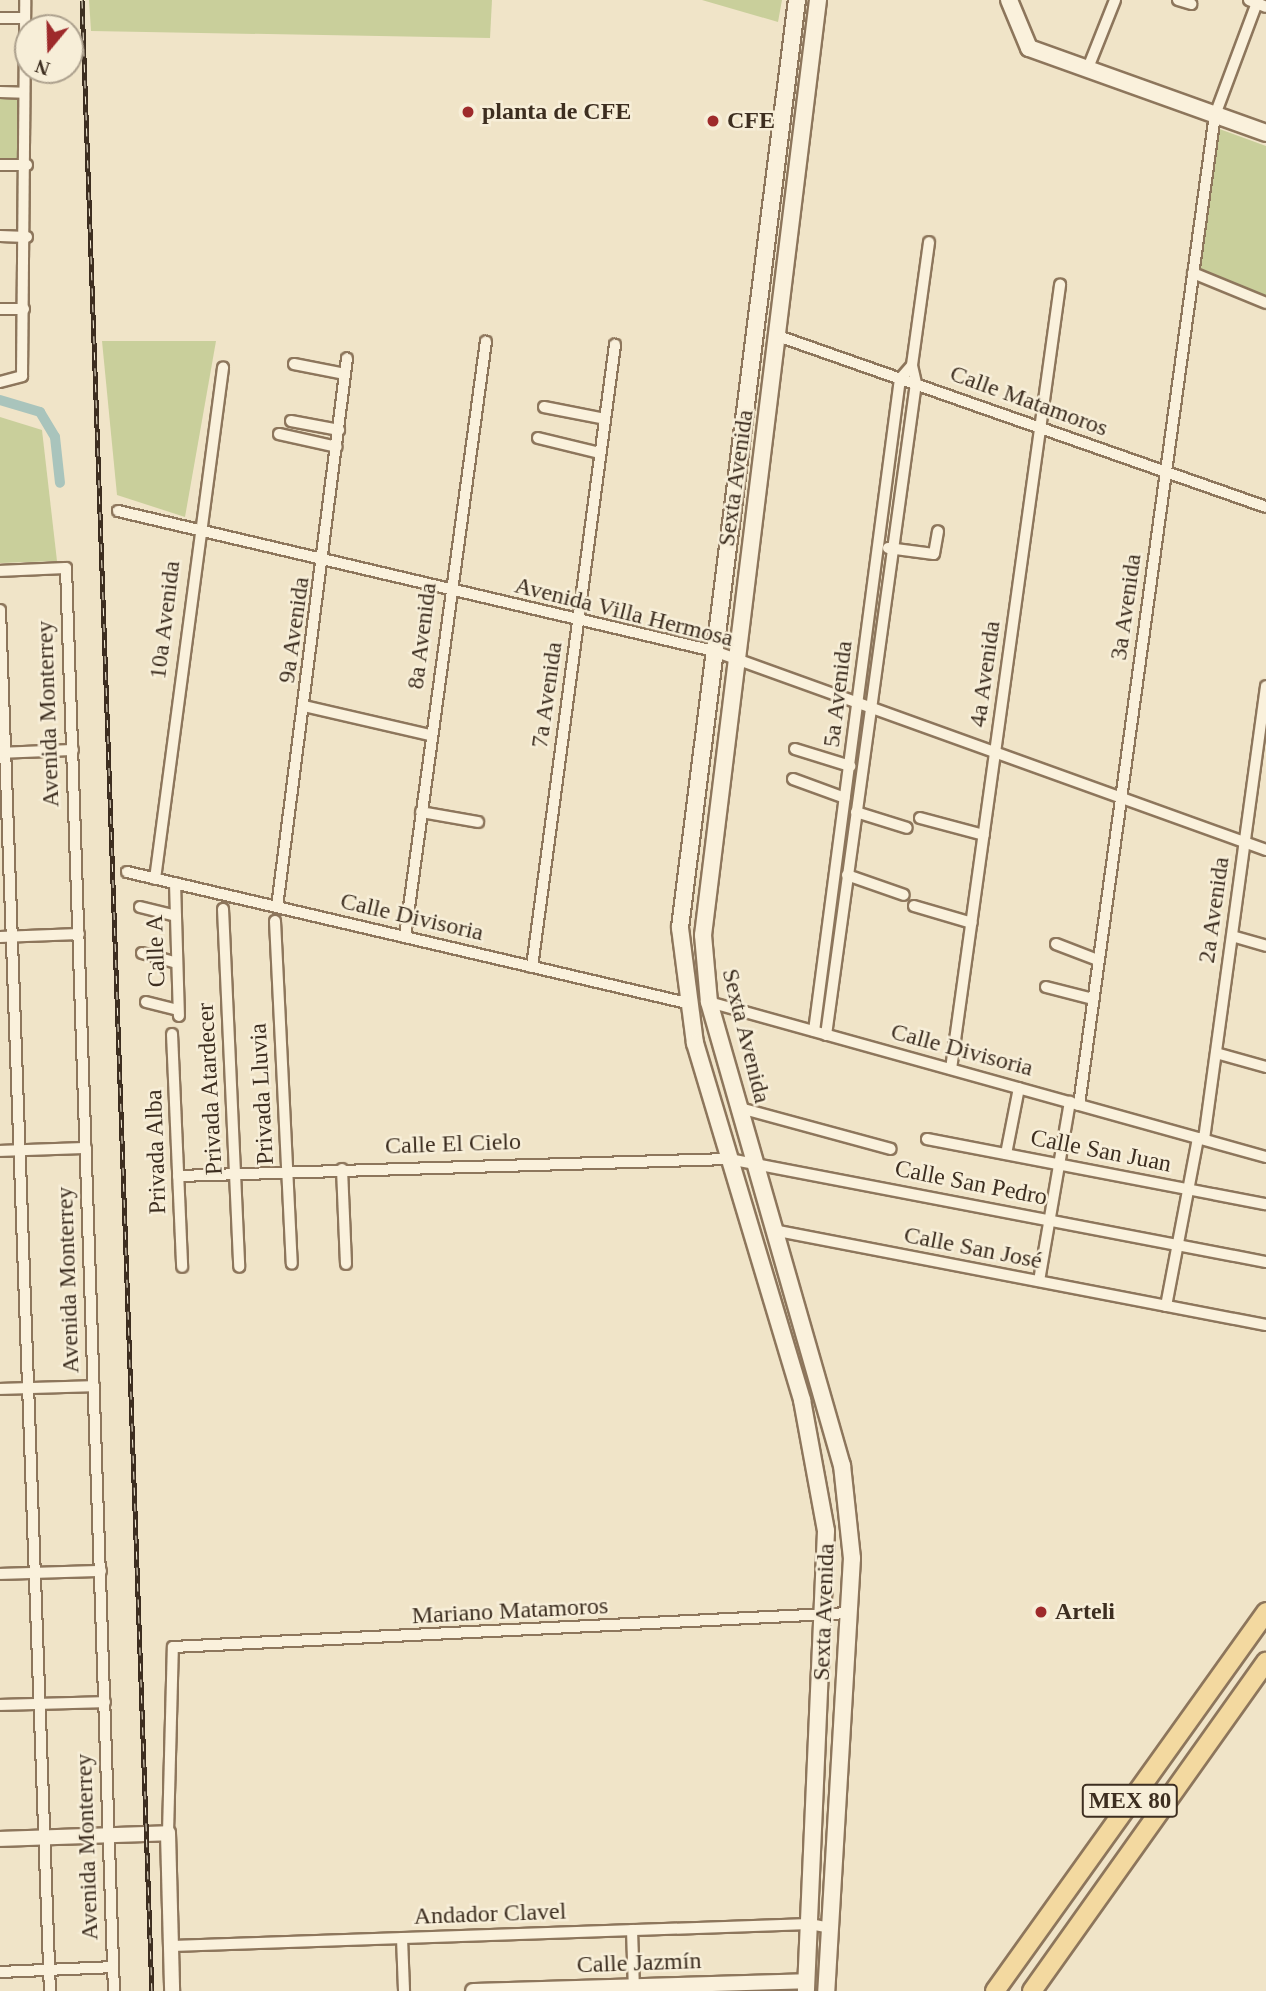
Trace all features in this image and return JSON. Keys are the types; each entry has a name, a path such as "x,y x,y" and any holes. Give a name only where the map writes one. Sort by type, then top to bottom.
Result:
{"main road":[{"name":"Sexta Avenida","path":"797,0 714,651 681,880 687,1003 813,1449 826,1531 826,1617 807,1986"},
{"name":"Sexta Avenida","path":"818,0 778,336 705,884 709,1002 842,1465 852,1558 827,1991"},
{"path":"1009,0 1029,48 1266,132"},
{"name":"MEX 80","path":"995,1991 1266,1612"},
{"name":"MEX 80","path":"1032,1991 1266,1662"}],"street":[{"path":"1088,68 1115,0"},
{"path":"1178,0 1191,4"},
{"name":"3a Avenida","path":"1039,1282 1059,1164 1075,1103 1093,999 1215,115 1257,3"},
{"path":"0,382 17,382 24,309 27,237 24,84"},
{"path":"0,92 24,93"},
{"path":"0,165 27,165"},
{"path":"0,236 27,237"},
{"name":"5a Avenida","path":"826,1035 916,383 912,365 929,242"},
{"path":"1193,273 1266,303"},
{"name":"4a Avenida","path":"951,1069 1060,285"},
{"path":"0,309 24,309"},
{"name":"Calle Matamoros","path":"778,336 1266,507"},
{"name":"8a Avenida","path":"405,937 449,591 486,341"},
{"name":"7a Avenida","path":"532,967 615,345"},
{"name":"9a Avenida","path":"277,907 324,562 347,358"},
{"path":"295,364 345,374"},
{"path":"900,379 912,365"},
{"name":"10a Avenida","path":"155,879 197,532 223,368"},
{"name":"5a Avenida","path":"814,1031 900,379"},
{"path":"544,407 605,419"},
{"path":"292,421 339,430"},
{"path":"279,434 337,447"},
{"path":"538,438 600,453"},
{"name":"Avenida Villa Hermosa","path":"118,511 324,562 714,651 857,706 1266,849"},
{"path":"878,546 934,554 939,531"},
{"name":"Avenida Monterrey","path":"0,571 66,568 114,1991"},
{"path":"0,610 6,937 19,1150 50,1991"},
{"name":"2a Avenida","path":"1166,1306 1216,1053 1266,686"},
{"path":"304,706 430,735"},
{"path":"795,749 850,766"},
{"path":"3,753 73,750"},
{"path":"793,779 845,798"},
{"path":"421,812 478,822"},
{"path":"856,812 907,828"},
{"path":"920,818 984,835"},
{"path":"837,862 848,870 904,895"},
{"name":"Calle Divisoria","path":"127,872 687,1003"},
{"name":"Calle A","path":"146,1002 179,1013 175,884"},
{"path":"914,906 972,923"},
{"path":"140,907 176,916"},
{"name":"Privada Atardecer","path":"223,909 239,1267"},
{"path":"829,917 841,920"},
{"name":"Privada Lluvia","path":"275,921 292,1264"},
{"path":"6,937 79,934"},
{"path":"1232,936 1266,946"},
{"path":"1056,944 1098,960"},
{"path":"142,953 177,963"},
{"path":"1046,987 1093,999"},
{"name":"Calle Divisoria","path":"709,1002 1266,1157"},
{"name":"Privada Alba","path":"172,1034 182,1267"},
{"path":"1216,1053 1266,1067"},
{"path":"1006,1154 1019,1088"},
{"path":"740,1108 891,1149"},
{"name":"Calle San Juan","path":"927,1139 1266,1204"},
{"path":"0,1151 86,1148"},
{"name":"Calle El Cielo","path":"178,1176 729,1159 755,1163"},
{"name":"Calle San Pedro","path":"755,1163 1266,1262"},
{"path":"342,1169 346,1264"},
{"name":"Calle San José","path":"773,1230 1266,1325"},
{"path":"0,1389 94,1386"},
{"path":"0,1574 101,1571"},
{"name":"Mariano Matamoros","path":"168,1833 173,1647 826,1617 848,1613"},
{"path":"0,1705 105,1702"},
{"path":"0,1839 168,1833 172,1991"},
{"name":"Andador Clavel","path":"172,1946 810,1924 830,1928"},
{"path":"632,1930 634,1989"},
{"path":"402,1938 404,1991"},
{"path":"0,1972 113,1968"},
{"name":"Calle Jazmín","path":"473,1991 807,1986"}],"green space":[{"path":"89,0 492,0 490,38 91,31"},
{"path":"702,0 782,0 778,22"},
{"path":"0,97 19,97 19,161 0,161"},
{"path":"1214,127 1266,146 1266,296 1197,268"},
{"path":"102,341 216,341 185,517 117,495"},
{"path":"0,417 42,430 57,561 0,563"}],"waterway":[{"path":"0,400 40,412 55,437 60,483"}],"railway":[{"path":"82,0 152,1991"}],"place":[{"name":"planta de CFE","path":"468,112"},
{"name":"CFE","path":"713,121"},
{"name":"Arteli","path":"1041,1612"}]}
